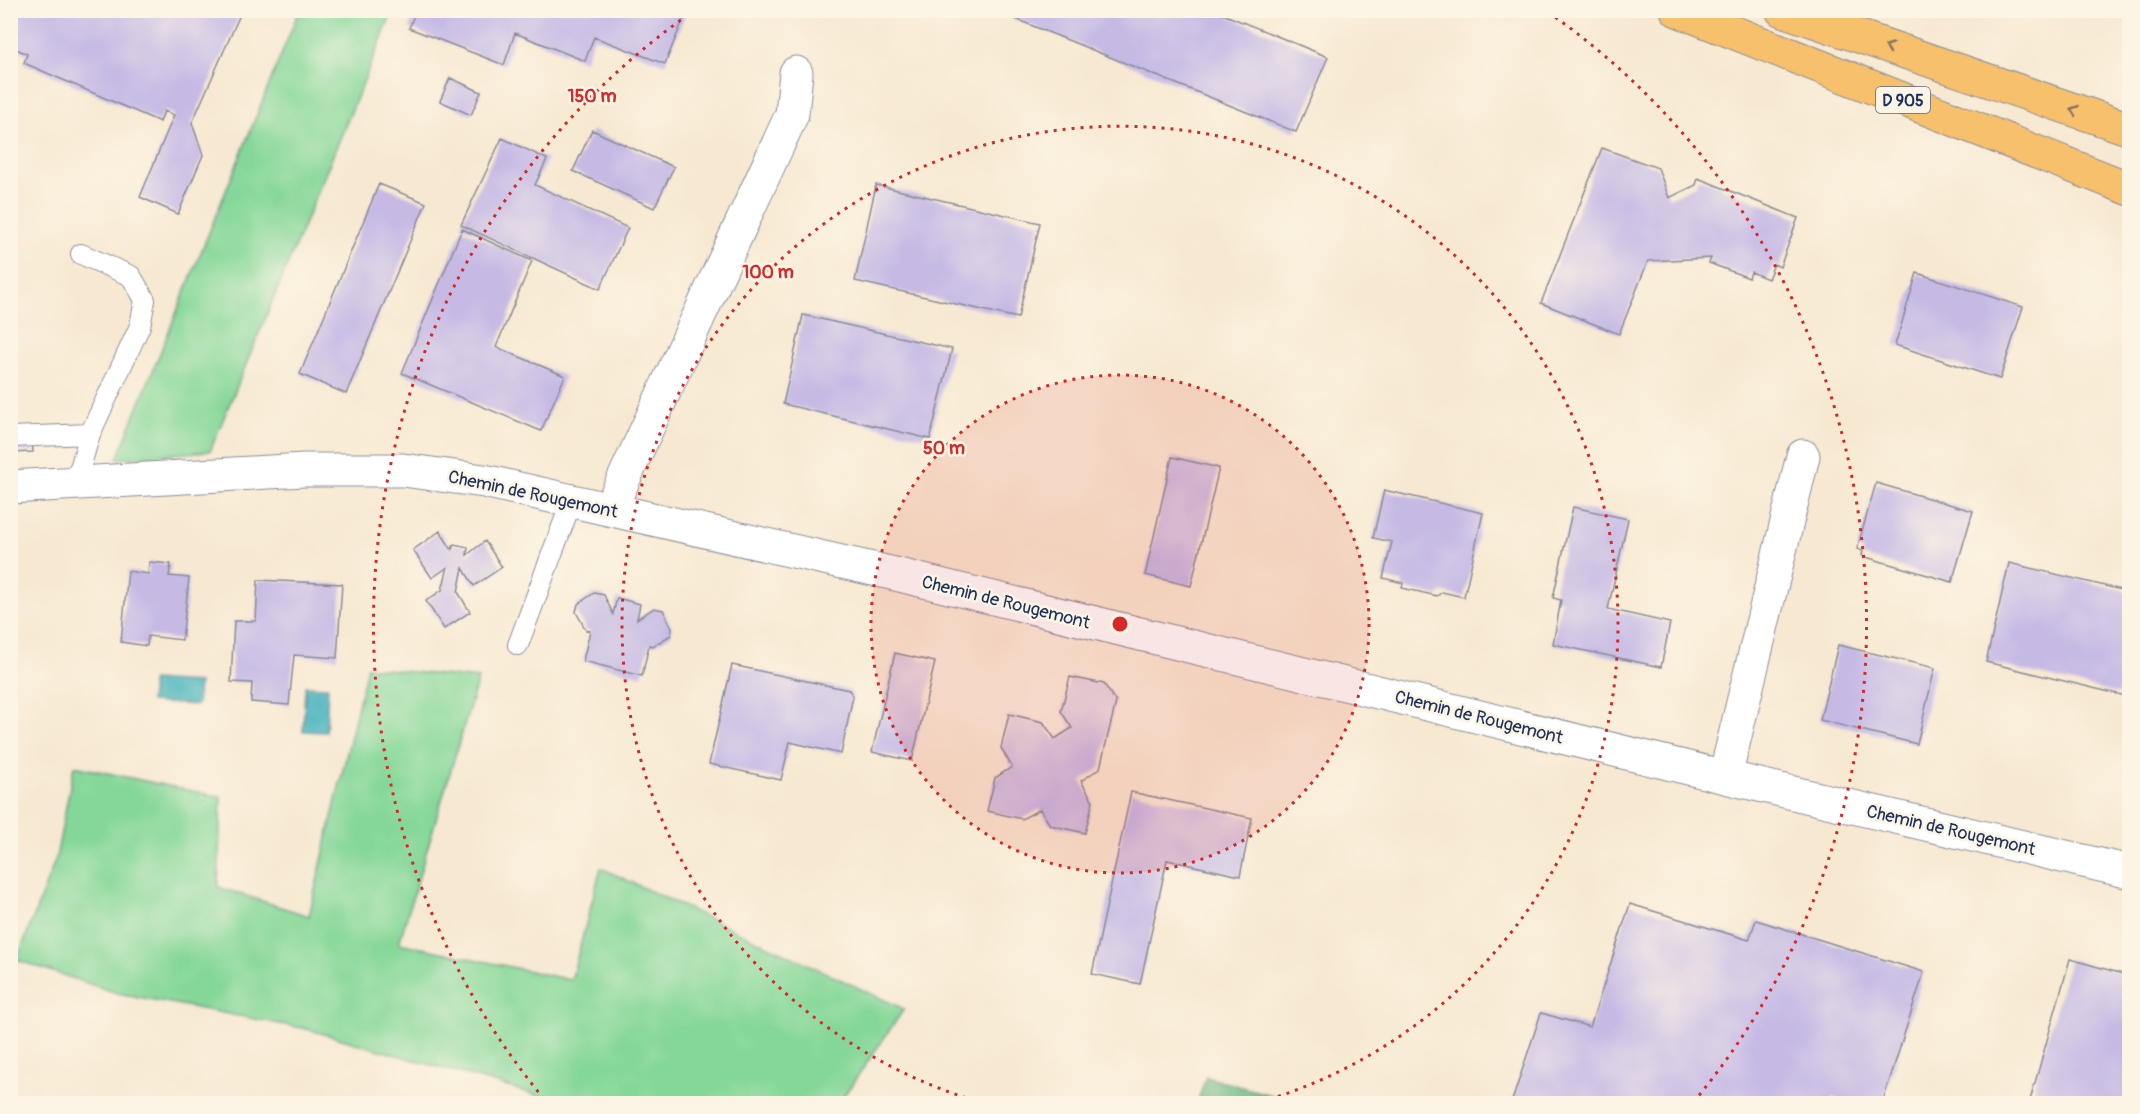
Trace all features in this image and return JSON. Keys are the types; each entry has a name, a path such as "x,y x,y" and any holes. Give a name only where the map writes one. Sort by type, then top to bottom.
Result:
{"main road":[{"name":"D 905","path":"1677,10 2130,189"},
{"path":"1782,10 2130,129"}],"street":[{"path":"610,510 792,114 795,73"},
{"path":"1725,777 1803,456"},
{"name":"Chemin de Rougemont","path":"10,487 304,470 403,470 484,481 939,585 1725,777 2130,872"}],"lane":[{"path":"71,482 80,468 90,434 140,326 145,300 131,276 81,254"},
{"path":"10,437 90,434"},
{"path":"518,645 572,500"}],"green space":[{"path":"299,11 393,11 210,451 117,459"},
{"path":"367,667 478,679 399,943 571,980 601,868 904,1009 839,1103 564,1103 307,1029 117,993 17,960 56,858 74,766 221,797 218,887 309,916"},
{"path":"1206,1077 1300,1103 1197,1103"}],"water":[{"path":"152,680 199,683 197,705 150,702"},
{"path":"305,686 328,687 326,732 303,731"}],"building":[{"path":"10,10 242,10 192,123 203,155 178,214 140,197 174,115 164,111 160,122 24,63 27,54 10,46"},
{"path":"416,10 687,10 665,64 594,37 585,61 515,33 504,65 409,28"},
{"path":"1004,10 1213,10 1328,57 1296,132 1003,14"},
{"path":"450,78 481,92 471,115 440,101"},
{"path":"592,130 674,167 654,208 573,171"},
{"path":"502,138 547,159 535,185 628,228 600,289 461,225"},
{"path":"1602,148 1658,168 1669,198 1696,185 1698,178 1798,218 1780,267 1774,264 1768,279 1751,272 1749,278 1709,263 1711,258 1648,261 1619,334 1541,303"},
{"path":"379,184 426,203 346,394 300,374"},
{"path":"876,185 1040,223 1018,318 855,281"},
{"path":"462,229 532,261 496,347 565,376 541,431 402,373"},
{"path":"1917,273 2023,307 2000,379 1895,345"},
{"path":"803,315 952,349 930,439 783,404"},
{"path":"32,437 33,452 11,453 10,439"},
{"path":"1172,457 1219,468 1191,586 1145,575"},
{"path":"1876,483 1973,511 1952,582 1862,556 1863,551 1857,549"},
{"path":"1384,490 1483,513 1464,597 1442,592 1437,596 1402,588 1403,583 1383,578 1392,542 1373,538"},
{"path":"1573,507 1628,519 1608,609 1670,623 1661,667 1553,644 1561,600 1553,598"},
{"path":"440,531 452,550 454,544 468,547 467,555 485,541 502,567 474,586 463,568 458,592 470,612 444,629 426,601 442,590 448,567 432,578 413,550"},
{"path":"149,562 171,564 169,576 189,578 182,640 148,636 147,646 121,642 128,571 148,574"},
{"path":"2009,563 2130,592 2130,697 1986,662"},
{"path":"258,580 342,584 337,658 294,655 289,705 251,702 252,683 231,682 234,621 256,621"},
{"path":"594,593 604,595 613,614 617,598 640,604 637,619 654,608 663,610 672,628 671,635 653,646 649,645 642,676 583,661 590,631 586,630 576,612 578,604"},
{"path":"1838,645 1935,668 1917,744 1820,720"},
{"path":"895,653 935,662 912,761 872,752"},
{"path":"732,665 849,690 853,696 841,754 790,742 781,780 709,764"},
{"path":"1070,677 1104,684 1116,702 1100,768 1081,781 1093,801 1085,833 1050,825 1040,809 1022,819 987,811 995,778 1012,767 1001,748 1009,714 1043,722 1055,739 1072,728 1061,711"},
{"path":"1131,792 1252,818 1240,876 1167,860 1140,984 1092,974"},
{"path":"1630,904 1749,940 1756,920 1924,972 1882,1104 1852,1104 1832,1097 1830,1104 1511,1104 1541,1013 1590,1027"},
{"path":"2070,959 2130,976 2130,1104 2029,1104"}]}
